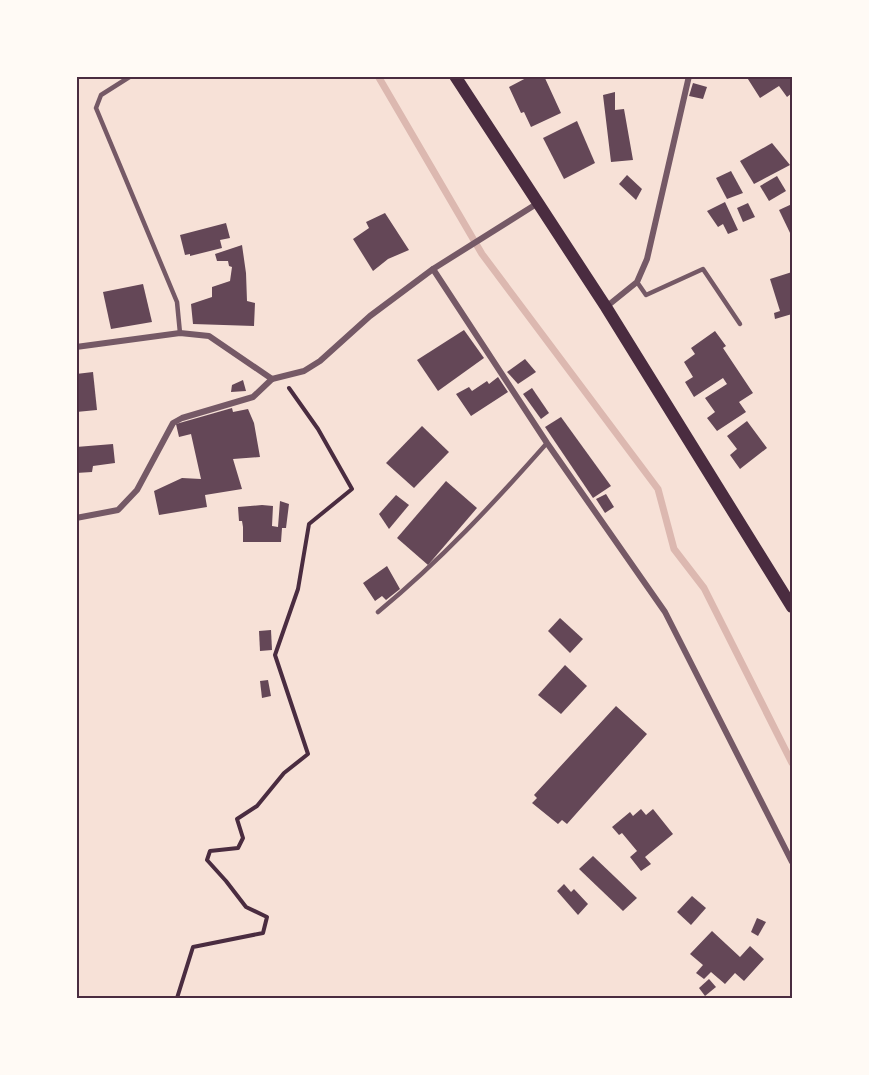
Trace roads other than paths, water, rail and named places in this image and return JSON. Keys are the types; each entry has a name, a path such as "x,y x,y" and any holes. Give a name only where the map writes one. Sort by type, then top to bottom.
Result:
{"main road":[{"path":"455,76 606,307 792,607"}],"street":[{"path":"606,307 638,282 647,259 689,76"},
{"path":"76,518 118,510 137,490 173,423 182,418 253,397 272,379 304,371 320,361 370,316 433,269 538,202"},
{"path":"433,269 547,443 665,612 792,862"},
{"path":"76,347 180,333 209,336 272,379"}],"lane":[{"path":"131,76 101,95 96,108 177,302 180,333"},
{"path":"638,282 646,295 703,269 740,324"},
{"path":"378,612 438,560 547,443"}],"waterway":[{"path":"378,76 482,254 658,489 674,549 704,588 792,763"}]}
